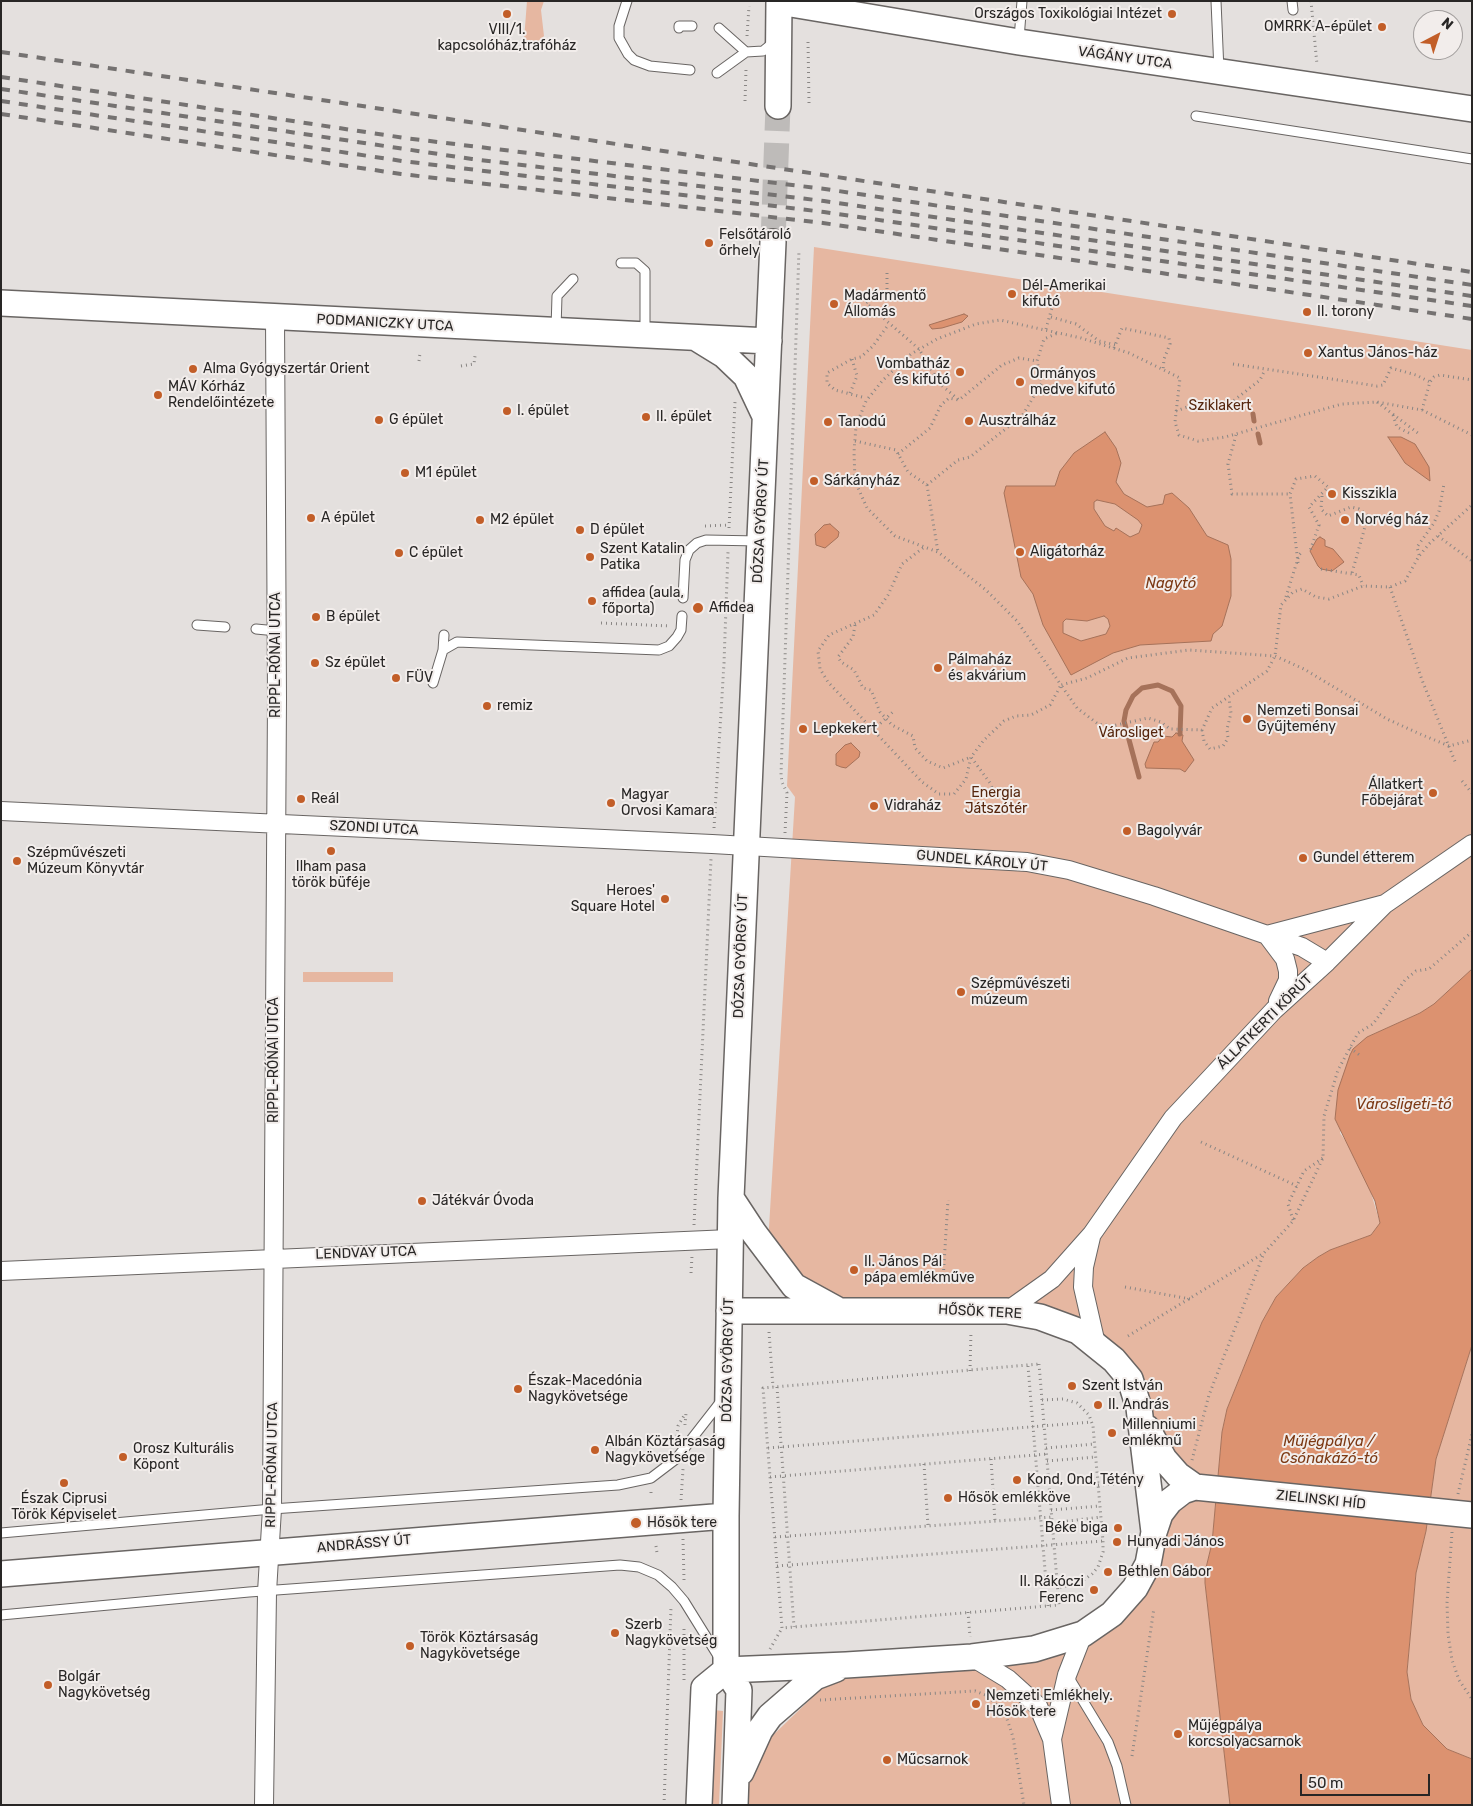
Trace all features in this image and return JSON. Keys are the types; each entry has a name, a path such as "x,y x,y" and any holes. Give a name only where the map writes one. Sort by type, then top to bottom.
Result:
{"street":[{"name":"VÁGÁNY UTCA","path":"778,1 1019,42 1472,109"},
{"path":"778,1 778,106"},
{"name":"DÓZSA GYÖRGY ÚT","path":"726,1670 726,1516 731,1198 773,242"},
{"name":"PODMANICZKY UTCA","path":"1,303 556,332 769,341"},
{"name":"RIPPL-RÓNAI UTCA","path":"264,1805 267,1592 272,1509 276,631 275,316"},
{"path":"696,338 724,354 746,376 765,417"},
{"name":"SZONDI UTCA","path":"1,812 746,847"},
{"name":"ÁLLATKERTI KÖRÚT","path":"1007,1311 1052,1279 1092,1234 1173,1118 1274,1010 1327,962 1385,904 1472,844"},
{"name":"GUNDEL KÁROLY ÚT","path":"746,847 1035,864 1069,870 1126,887 1302,947 1327,962"},
{"path":"1274,1010 1288,980 1288,971 1285,959 1267,935 1385,904"},
{"name":"HŐSÖK TERE","path":"731,1198 754,1234 794,1286 838,1310"},
{"name":"ÁLLATKERTI KÖRÚT","path":"1092,1234 1084,1267 1083,1286 1096,1344"},
{"name":"LENDVAY UTCA","path":"1,1271 273,1257 730,1239"},
{"name":"HŐSÖK TERE","path":"729,1311 1007,1311 1057,1322 1078,1331 1096,1344 1123,1369 1130,1380 1151,1438 1164,1459 1178,1475 1199,1488"},
{"name":"HŐSÖK TERE","path":"1139,1408 1154,1532"},
{"name":"HŐSÖK TERE","path":"726,1670 846,1665 971,1651 1034,1649 1083,1634 1112,1614 1135,1588 1148,1564 1154,1532 1160,1514 1170,1501 1183,1491 1199,1488"},
{"name":"ZIELINSKI HÍD","path":"1199,1488 1455,1514"},
{"name":"ANDRÁSSY ÚT","path":"1,1574 726,1516"},
{"path":"1052,1740 1067,1675 1083,1634"},
{"path":"971,1651 1023,1691 1038,1706 1052,1740 1061,1805"},
{"name":"HŐSÖK TERE","path":"735,1794 760,1730 770,1716 815,1677 846,1665"},
{"path":"699,1805 704,1688 726,1670 739,1690 735,1794"}],"lane":[{"path":"627,1 619,26 619,38 622,47 628,54 641,64 676,65 690,70"},
{"path":"1019,42 1022,1"},
{"path":"1216,1 1219,72"},
{"path":"679,28 679,26 692,26"},
{"path":"720,28 746,52"},
{"path":"718,72 746,52 763,51 779,39"},
{"path":"1196,116 1472,159"},
{"path":"621,263 636,262 645,271 645,336"},
{"path":"556,332 557,296 573,279"},
{"path":"683,598 685,560 690,550 697,543 706,540 760,541"},
{"path":"443,650 456,642 659,650 668,646 677,636 681,630 682,616"},
{"path":"197,625 225,627"},
{"path":"256,629 276,631"},
{"path":"433,683 443,650 444,635"},
{"path":"1,1533 272,1509 618,1485 650,1478 684,1451 728,1392"},
{"path":"1,1614 620,1565 639,1567 658,1575 684,1601 726,1670"},
{"path":"1067,1675 1108,1742 1117,1766 1126,1805"}],"path":[{"path":"1311,1 1317,67"},
{"path":"747,36 749,6"},
{"path":"808,42 809,103"},
{"path":"745,101 746,69"},
{"path":"784,849 787,793 781,775 799,250"},
{"path":"887,273 887,289 866,303 919,349 940,384 959,400"},
{"path":"1046,329 1051,317 1053,304"},
{"path":"1051,317 1076,324 1099,341 1180,378 1175,422 1179,436 1198,441 1236,434 1342,404 1377,402 1422,410 1472,436"},
{"path":"1115,347 1046,329 1000,320 976,324 937,339 919,349 883,380 866,401 856,426 855,481 867,508 895,536 938,552 986,590 1017,621 1077,708 1098,724 1112,726 1148,718 1175,730 1202,730"},
{"path":"862,397 835,390 828,384 827,373 852,359 861,357 873,346 888,324"},
{"path":"1115,347 1122,328 1168,338 1170,344 1164,359 1163,370"},
{"path":"927,485 958,460 970,458 1022,416 1042,383 1036,362 1044,339 1058,332"},
{"path":"419,360 420,353"},
{"path":"462,366 474,364 475,356"},
{"path":"959,400 1002,365 1019,358 1036,362"},
{"path":"850,393 857,376 852,359"},
{"path":"1232,364 1377,386 1383,385 1391,368 1416,374 1430,382"},
{"path":"1176,411 1201,402 1232,402 1253,386 1265,370"},
{"path":"1422,410 1430,382 1440,375 1472,380"},
{"path":"691,1273 712,844 724,663 736,392"},
{"path":"898,454 930,428 941,405 949,398 959,400"},
{"path":"1377,402 1419,434"},
{"path":"1393,415 1397,427 1411,434"},
{"path":"1236,434 1228,464 1232,494 1290,494"},
{"path":"855,441 896,450 908,472 927,485 938,552"},
{"path":"1298,562 1290,494 1296,479 1315,476 1328,487 1309,508 1319,525 1310,551"},
{"path":"1419,556 1417,547 1434,523 1444,484"},
{"path":"1322,495 1321,509 1328,516 1351,507 1359,509 1368,516 1352,573"},
{"path":"1285,599 1293,592 1302,589 1316,597 1329,599 1363,586 1390,587 1405,581 1419,556 1472,505"},
{"path":"1438,536 1472,560"},
{"path":"923,547 902,564 888,595 874,615 829,635 818,651 820,669 828,682 922,782 939,794 954,794 966,779 971,757"},
{"path":"1229,698 1231,713 1228,738 1223,746 1210,749 1204,741 1202,730 1212,708 1267,672 1274,656 1281,606 1303,551"},
{"path":"1321,569 1359,575 1363,586"},
{"path":"1390,587 1422,680 1456,764"},
{"path":"601,623 672,626 673,620"},
{"path":"856,624 853,636 838,657 841,662 854,670 863,688 871,690 880,712 885,718 892,725 913,736 915,748 927,761 943,768 971,757 1004,721 1016,716 1031,715 1050,705 1062,685 1087,678 1128,658 1188,650 1274,656 1304,669 1387,719 1449,746 1472,740"},
{"path":"873,730 895,710"},
{"path":"971,757 986,776 994,792"},
{"path":"1462,781 1472,793"},
{"path":"1128,1336 1264,1253 1294,1221 1323,1158 1324,1116 1338,1070 1358,1033 1373,1024 1405,980 1416,971 1429,969 1472,932"},
{"path":"1350,1048 1361,1056"},
{"path":"1202,1142 1297,1186"},
{"path":"1294,1221 1288,1204 1304,1171 1323,1158"},
{"path":"943,1280 948,1200"},
{"path":"1192,1460 1209,1394 1264,1253"},
{"path":"1125,1287 1191,1299"},
{"path":"768,1324 783,1447 794,1627"},
{"path":"970,1370 971,1326"},
{"path":"769,1650 782,1628 764,1388 1039,1364 1059,1605 782,1628"},
{"path":"1028,1366 1048,1606"},
{"path":"1042,1400 1063,1399 1077,1403 1089,1415 1092,1422 1104,1552 1098,1567 1092,1574 1080,1583 1057,1588"},
{"path":"677,1442 678,1426 686,1414 681,1500 684,1687"},
{"path":"768,1448 1092,1422"},
{"path":"1472,1434 1455,1514 1448,1587 1448,1634 1452,1660 1456,1674 1472,1699"},
{"path":"1046,1448 1095,1444"},
{"path":"770,1477 1047,1454"},
{"path":"1047,1461 1096,1457"},
{"path":"991,1459 995,1521"},
{"path":"1465,1461 1472,1462"},
{"path":"924,1464 928,1526"},
{"path":"1098,1485 1134,1482"},
{"path":"650,1492 651,1497"},
{"path":"1051,1510 1100,1506"},
{"path":"775,1537 1052,1517"},
{"path":"1052,1522 1101,1517"},
{"path":"777,1566 1103,1540"},
{"path":"656,1546 657,1553"},
{"path":"664,1805 671,1603"},
{"path":"1132,1756 1154,1608"},
{"path":"968,1612 971,1651"},
{"path":"818,1700 975,1691 988,1696 1004,1713 1013,1737 1024,1805"}],"green space":[{"path":"527,1 544,1 541,10 544,36 534,46 524,40"},
{"name":"Városliget","path":"814,247 1472,350 1472,969 1434,1004 1420,1013 1367,1037 1340,1133 1350,1147 1371,1193 1380,1223 1371,1235 1330,1250 1318,1257 1303,1268 1276,1297 1262,1322 1227,1409 1222,1432 1212,1543 1205,1572 1205,1583 1230,1805 746,1805 747,1788 768,1740 846,1665 972,1657 1097,1626 1183,1491 1136,1394 1057,1322 838,1311 768,1244 795,797 787,786"},
{"path":"303,972 393,972 393,982 303,982"},
{"path":"1472,1345 1472,1759 1447,1749 1423,1725 1411,1699 1407,1672 1416,1573 1426,1531 1436,1459"},
{"path":"714,1710 723,1711 719,1805 712,1805"}],"water":[{"path":"964,314 968,316 962,322 932,329 929,325"},
{"name":"Nagytó","path":"1105,432 1116,448 1121,463 1116,482 1124,494 1147,507 1163,504 1165,495 1172,493 1189,508 1207,536 1228,545 1231,559 1231,596 1222,626 1213,634 1211,641 1140,645 1113,653 1071,675 1043,625 1033,594 1021,577 1004,493 1006,486 1055,486 1060,471 1074,453","holes":["1097,500 1115,504 1138,520 1142,525 1139,533 1130,537 1116,528 1114,531 1105,526 1094,509 1094,502","1104,616 1108,619 1110,626 1106,634 1081,641 1063,633 1063,622 1066,619 1087,621"]},
{"path":"1388,437 1401,437 1415,444 1429,467 1430,481 1405,463"},
{"path":"830,524 839,532 838,537 825,548 816,545 815,534 824,525"},
{"path":"1320,537 1325,540 1325,546 1333,549 1344,562 1332,571 1321,569 1310,551"},
{"path":"1176,733 1183,735 1182,741 1194,760 1185,772 1180,769 1146,768 1145,764 1154,742 1158,742 1163,736 1172,737"},
{"path":"851,743 860,752 859,757 846,768 836,765 836,754 845,745"},
{"name":"Műjégpálya / Csónakázó-tó","path":"1472,969 1472,1345 1436,1459 1426,1531 1416,1573 1407,1672 1411,1699 1423,1725 1447,1749 1472,1759 1472,1805 1230,1805 1205,1583 1205,1572 1212,1543 1222,1432 1227,1409 1262,1322 1276,1297 1303,1268 1318,1257 1330,1250 1371,1235 1380,1223 1375,1201 1335,1119 1338,1090 1353,1049 1367,1037 1420,1013 1434,1004"}],"waterway":[{"path":"1253,414 1254,421"},
{"path":"1258,434 1260,443"},
{"path":"1139,777 1124,721 1126,710 1133,696 1142,688 1158,685 1172,691 1181,706 1180,734"}],"tunnel":[{"path":"773,242 778,106"}],"railway":[{"path":"1,52 1472,272"},
{"path":"1,77 405,138 825,189 1472,285"},
{"path":"1,89 472,159 824,201 1472,296"},
{"path":"1,101 402,161 824,212 1472,306"},
{"path":"1,114 401,174 823,223 1472,319"}],"place":[{"name":"VIII/1. kapcsolóház,trafóház","path":"507,14"},
{"name":"Országos Toxikológiai Intézet","path":"1172,14"},
{"name":"OMRRK A-épület","path":"1382,27"},
{"name":"Felsőtároló őrhely","path":"709,243"},
{"name":"Dél-Amerikai kifutó","path":"1012,294"},
{"name":"Madármentő Állomás","path":"834,304"},
{"name":"II. torony","path":"1307,312"},
{"name":"Xantus János-ház","path":"1308,353"},
{"name":"Alma Gyógyszertár Orient","path":"193,369"},
{"name":"Vombatház és kifutó","path":"960,372"},
{"name":"Ormányos medve kifutó","path":"1020,382"},
{"name":"MÁV Kórház Rendelőintézete","path":"158,395"},
{"name":"I. épület","path":"507,411"},
{"name":"II. épület","path":"646,417"},
{"name":"G épület","path":"379,420"},
{"name":"Ausztrálház","path":"969,421"},
{"name":"Tanodú","path":"828,422"},
{"name":"M1 épület","path":"405,473"},
{"name":"Sárkányház","path":"814,481"},
{"name":"Kisszikla","path":"1332,494"},
{"name":"A épület","path":"311,518"},
{"name":"M2 épület","path":"480,520"},
{"name":"Norvég ház","path":"1345,520"},
{"name":"D épület","path":"580,530"},
{"name":"Aligátorház","path":"1020,552"},
{"name":"C épület","path":"399,553"},
{"name":"Szent Katalin Patika","path":"590,557"},
{"name":"affidea (aula, főporta)","path":"592,601"},
{"name":"Affidea","path":"698,608"},
{"name":"B épület","path":"316,617"},
{"name":"Sz épület","path":"315,663"},
{"name":"Pálmaház és akvárium","path":"938,668"},
{"name":"FÜV","path":"396,678"},
{"name":"remiz","path":"487,706"},
{"name":"Nemzeti Bonsai Gyűjtemény","path":"1247,719"},
{"name":"Lepkekert","path":"803,729"},
{"name":"Állatkert Főbejárat","path":"1433,793"},
{"name":"Reál","path":"301,799"},
{"name":"Magyar Orvosi Kamara","path":"611,803"},
{"name":"Vidraház","path":"874,806"},
{"name":"Bagolyvár","path":"1127,831"},
{"name":"Ilham pasa török büféje","path":"331,851"},
{"name":"Gundel étterem","path":"1303,858"},
{"name":"Szépművészeti Múzeum Könyvtár","path":"17,861"},
{"name":"Heroes' Square Hotel","path":"665,899"},
{"name":"Szépművészeti múzeum","path":"961,992"},
{"name":"Játékvár Óvoda","path":"422,1201"},
{"name":"II. János Pál pápa emlékműve","path":"854,1270"},
{"name":"Szent István","path":"1072,1386"},
{"name":"Észak-Macedónia Nagykövetsége","path":"518,1389"},
{"name":"II. András","path":"1098,1405"},
{"name":"Millenniumi emlékmű","path":"1112,1433"},
{"name":"Albán Köztársaság Nagykövetsége","path":"595,1450"},
{"name":"Orosz Kulturális Köpont","path":"123,1457"},
{"name":"Kond, Ond, Tétény","path":"1017,1480"},
{"name":"Észak Ciprusi Török Képviselet","path":"64,1483"},
{"name":"Hősök emlékköve","path":"948,1498"},
{"name":"Hősök tere","path":"636,1523"},
{"name":"Béke biga","path":"1118,1528"},
{"name":"Hunyadi János","path":"1117,1542"},
{"name":"Bethlen Gábor","path":"1108,1572"},
{"name":"II. Rákóczi Ferenc","path":"1094,1590"},
{"name":"Szerb Nagykövetség","path":"615,1633"},
{"name":"Török Köztársaság Nagykövetsége","path":"410,1646"},
{"name":"Bolgár Nagykövetség","path":"48,1685"},
{"name":"Nemzeti Emlékhely. Hősök tere","path":"976,1704"},
{"name":"Műjégpálya korcsolyacsarnok","path":"1178,1734"},
{"name":"Műcsarnok","path":"887,1760"}],"park label":[{"name":"Sziklakert","path":"1220,406"},
{"name":"Energia Játszótér","path":"996,802"}],"water label":[{"name":"Városligeti-tó","path":"1404,1105"}]}
